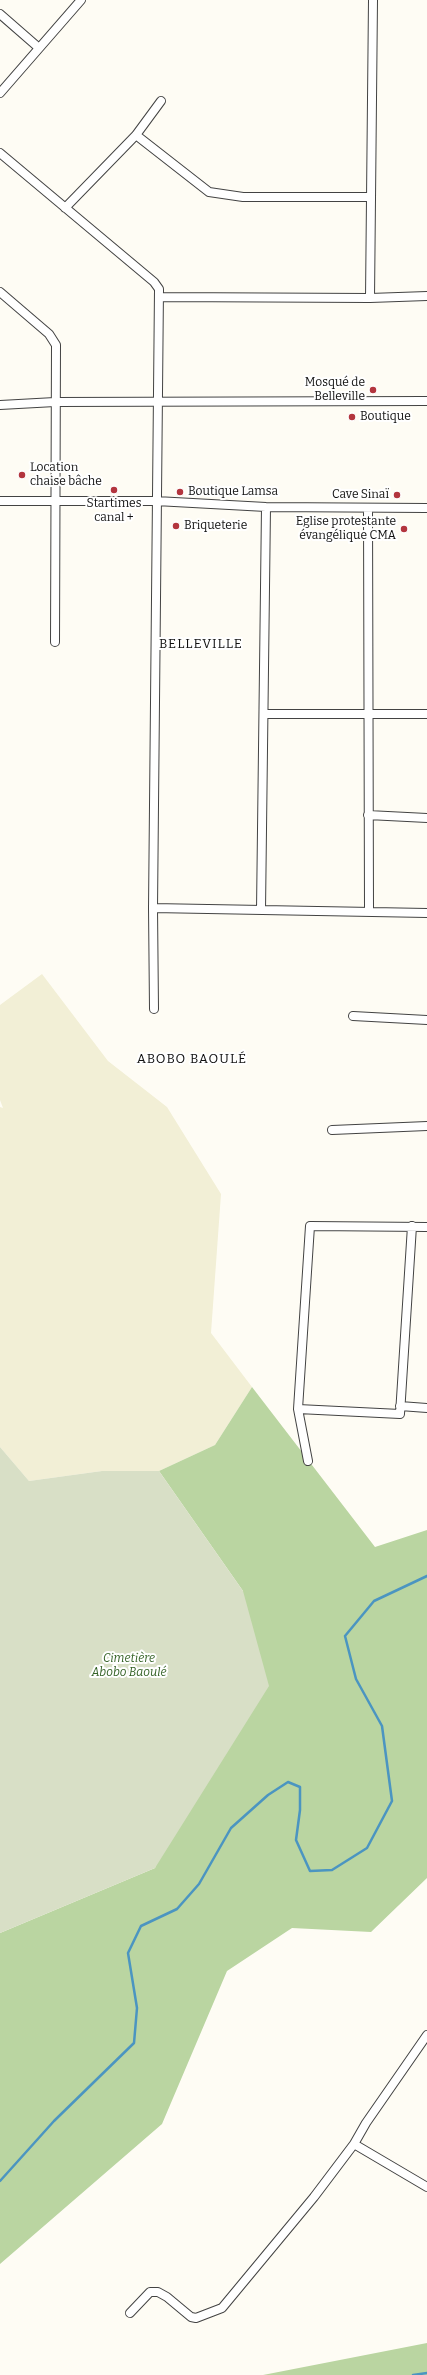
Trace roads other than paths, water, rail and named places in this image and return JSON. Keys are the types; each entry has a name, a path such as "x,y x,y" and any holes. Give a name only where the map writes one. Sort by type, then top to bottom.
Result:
{"street":[{"path":"0,92 81,0"},
{"path":"370,298 373,0"},
{"path":"0,14 39,48"},
{"path":"65,208 136,135 161,101"},
{"path":"136,135 209,192 243,197 371,197"},
{"path":"0,153 154,282 159,288 153,908 154,1009"},
{"path":"0,292 53,338 56,345 55,642"},
{"path":"160,297 370,298 427,296"},
{"path":"0,405 55,402 427,401"},
{"path":"0,501 156,501 266,507 368,509 427,508"},
{"path":"261,910 266,507"},
{"path":"368,509 370,714 368,815 369,911"},
{"path":"264,714 427,714"},
{"path":"368,815 427,818"},
{"path":"153,908 427,913"},
{"path":"352,1016 427,1020"},
{"path":"332,1130 427,1126"},
{"path":"308,1461 298,1408 310,1226 427,1226"},
{"path":"298,1408 400,1414 412,1226"},
{"path":"400,1406 427,1408"},
{"path":"130,2313 150,2292 158,2292 167,2297 191,2317 196,2318 222,2308 314,2197 354,2144 366,2123 427,2035"},
{"path":"354,2144 427,2187"}],"waterway":[{"path":"0,2181 54,2121 134,2043 137,2008 128,1953 141,1926 177,1909 199,1884 231,1828 268,1795 288,1782 300,1787 300,1810 296,1840 310,1871 332,1870 367,1848 392,1801 382,1726 356,1679 345,1636 374,1601 427,1576"},
{"path":"413,2375 427,2373"}],"place":[{"name":"Mosqué de Belleville","path":"373,390"},
{"name":"Boutique","path":"352,417"},
{"name":"Location chaise bâche","path":"22,475"},
{"name":"Startimes canal +","path":"114,490"},
{"name":"Boutique Lamsa","path":"180,492"},
{"name":"Cave Sinaï","path":"397,495"},
{"name":"Briqueterie","path":"176,526"},
{"name":"Eglise protestante évangélique CMA","path":"404,529"}],"district":[{"name":"BELLEVILLE","path":"201,644"},
{"name":"ABOBO BAOULÉ","path":"192,1059"}],"park label":[{"name":"Cimetière Abobo Baoulé","path":"129,1666"}]}
